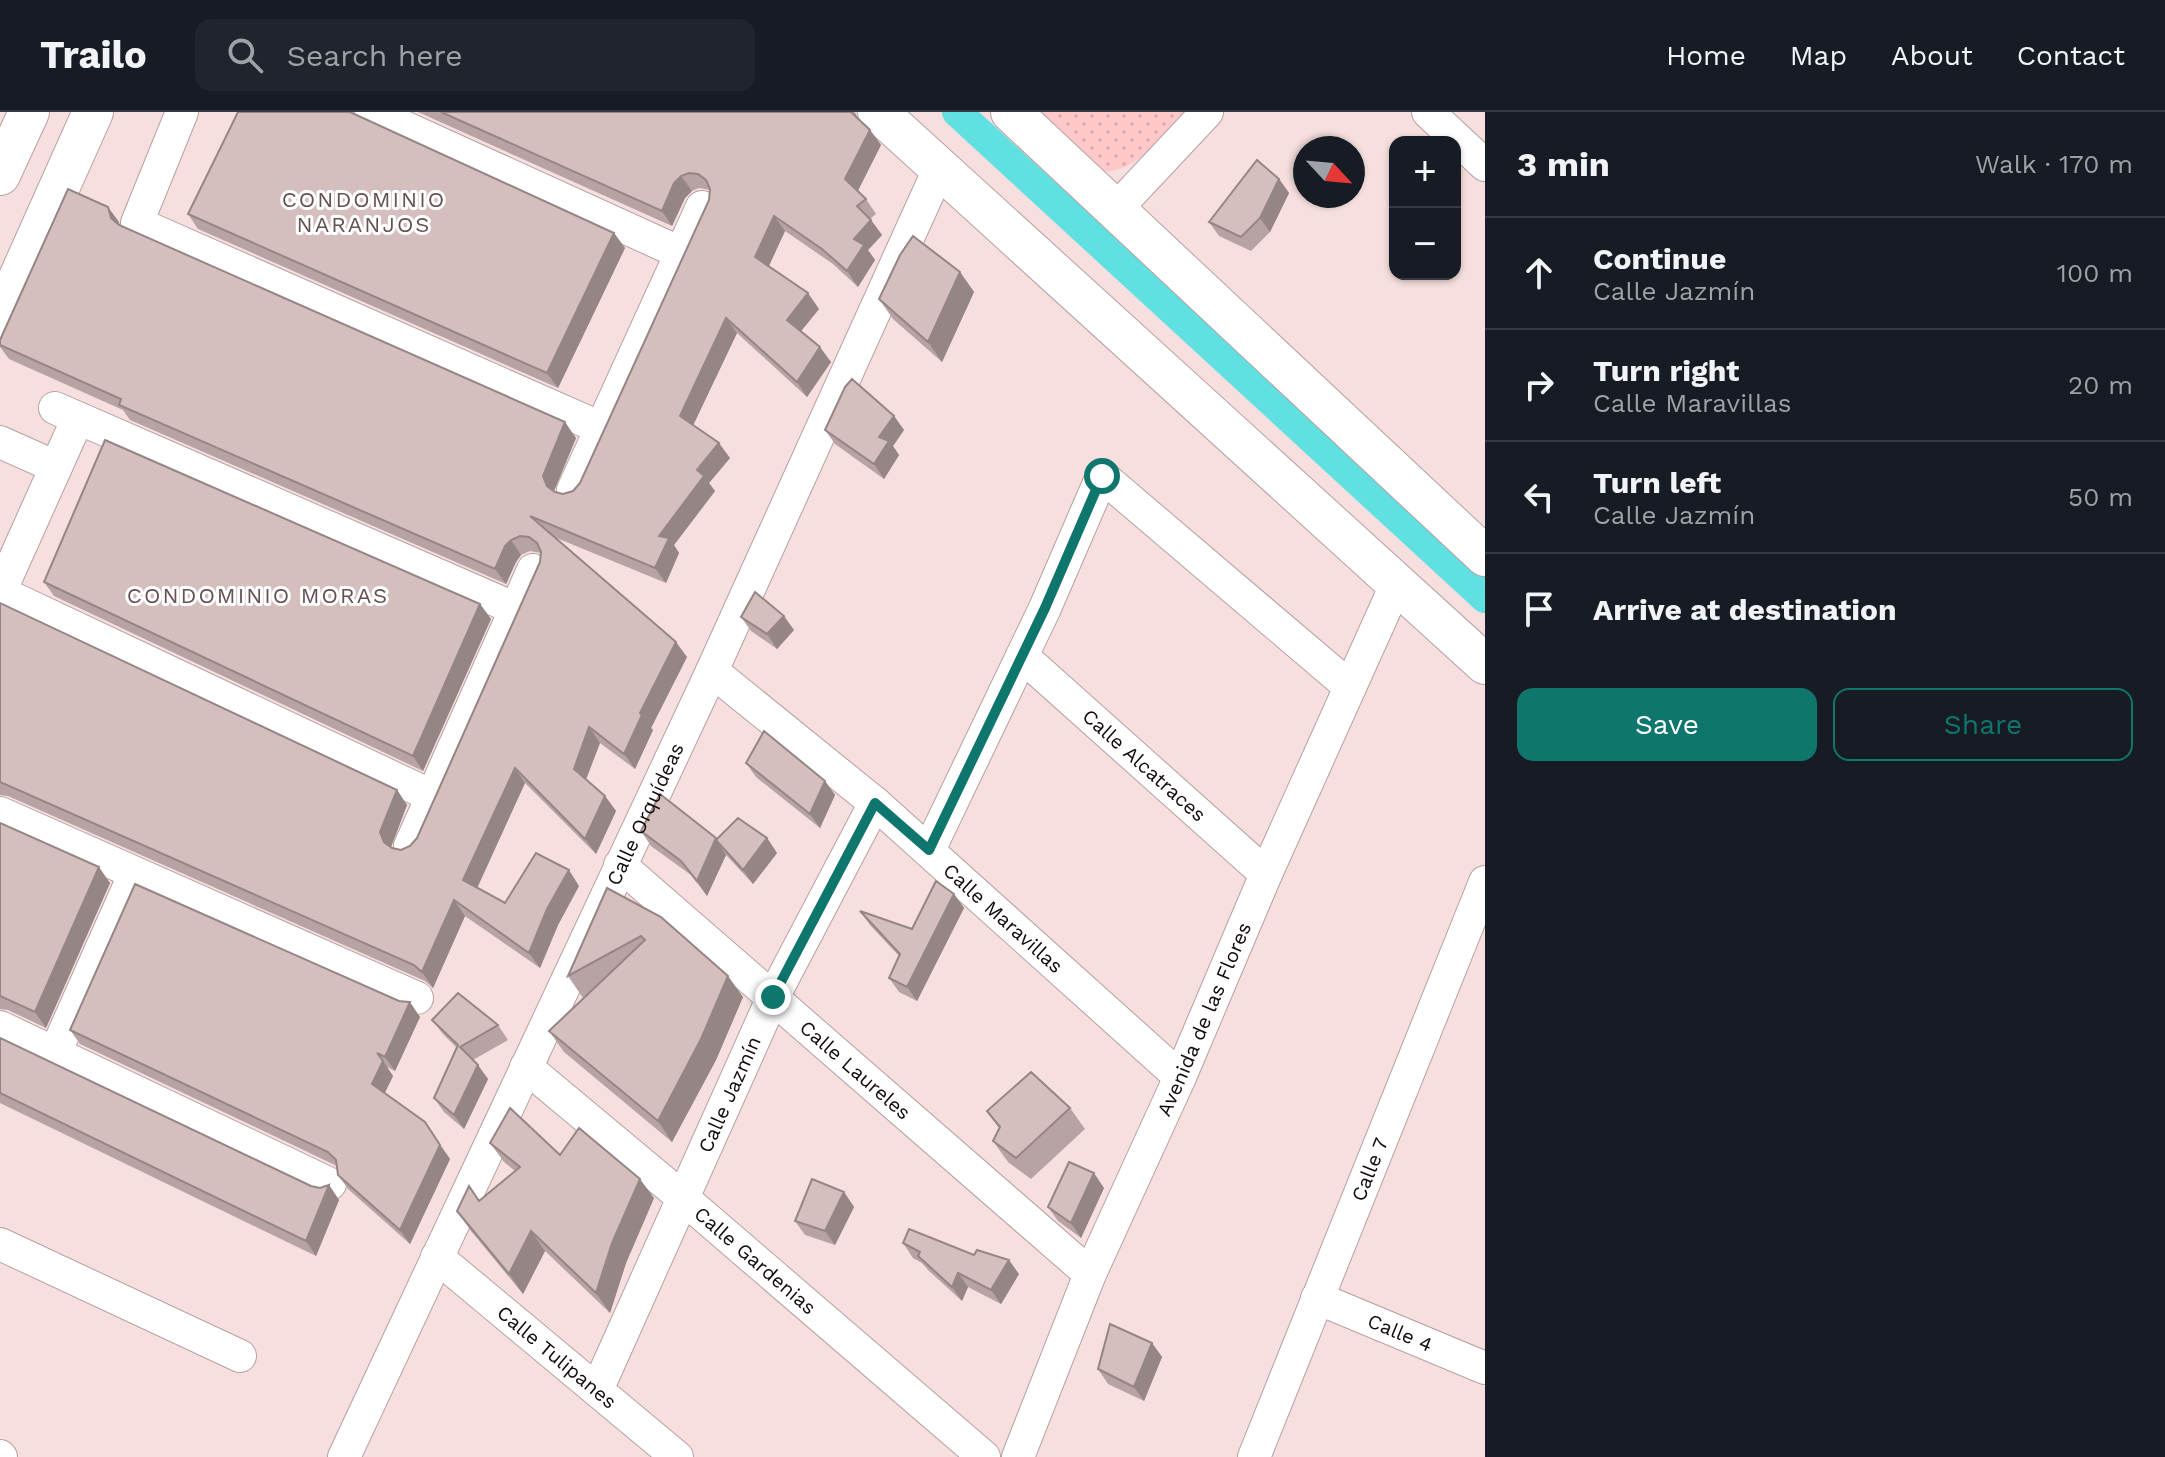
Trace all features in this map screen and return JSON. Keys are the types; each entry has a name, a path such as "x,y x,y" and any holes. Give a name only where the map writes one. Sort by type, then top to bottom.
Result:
{"street":[{"path":"0,175 29,112"},
{"path":"0,320 93,112"},
{"path":"371,112 681,253"},
{"path":"878,112 1485,664"},
{"path":"1011,112 1485,556"},
{"path":"1116,209 1207,112"},
{"path":"1428,112 1485,165"},
{"path":"169,116 137,223 601,428"},
{"name":"Calle Orquídeas","path":"346,1456 712,671 940,167"},
{"path":"573,490 702,207"},
{"path":"432,796 0,592 56,467 66,413 516,609"},
{"path":"0,442 56,467"},
{"path":"929,850 1022,656 1102,476 1350,687"},
{"path":"410,846 533,570"},
{"name":"Avenida de las Flores","path":"1018,1457 1090,1274 1396,585"},
{"name":"Calle Alcatraces","path":"1022,656 1266,874"},
{"name":"Calle Maravillas","path":"712,671 875,803 1180,1077"},
{"name":"Calle Jazmín","path":"597,1390 773,997 875,803"},
{"path":"0,813 417,998"},
{"name":"Calle Laureles","path":"620,865 1090,1274"},
{"path":"55,1053 135,873"},
{"name":"Calle 7","path":"1254,1457 1485,882"},
{"path":"0,1027 330,1184"},
{"name":"Calle Gardenias","path":"526,1067 984,1457"},
{"path":"0,1244 240,1356"},
{"name":"Calle Tulipanes","path":"437,1257 677,1457"},
{"name":"Calle 4","path":"1317,1298 1484,1365"}],"shaded area":[{"path":"1033,112 1184,112 1138,160 1115,170 1101,172"}],"building":[{"path":"238,112 350,112 614,233 547,373 188,214"},
{"path":"441,112 851,112 870,130 845,179 866,199 857,206 871,220 854,239 864,245 847,271 822,249 774,216 755,257 808,293 787,320 820,347 797,382 726,318 680,416 719,443 697,470 704,476 659,536 669,538 655,568 530,516 676,642 640,713 642,715 624,754 589,727 574,769 605,796 585,839 515,768 463,880 505,903 536,853 569,870 547,909 529,953 454,900 422,972 414,965 0,782 0,603 397,790 380,832 384,842 401,850 417,838 540,562 541,552 537,543 529,537 520,536 511,540 495,569 119,405 121,399 0,345 0,340 68,189 108,207 111,218 119,225 565,422 543,476 547,486 555,492 563,494 573,491 580,483 709,200 710,189 706,180 698,174 681,176 674,183 662,211"},
{"path":"1257,160 1279,179 1260,218 1241,237 1209,222"},
{"path":"913,236 960,272 928,342 879,299 900,255"},
{"path":"852,379 894,416 879,437 889,441 874,464 825,430 845,387"},
{"path":"105,440 480,604 413,756 44,582"},
{"path":"755,592 784,616 767,634 741,617"},
{"path":"764,731 825,781 810,814 746,763"},
{"path":"660,794 716,838 697,881 681,861 641,831"},
{"path":"738,818 767,838 743,870 716,840"},
{"path":"0,823 99,867 35,1012 0,996"},
{"path":"936,881 954,894 907,987 889,978 900,954 860,911 912,929"},
{"path":"135,884 399,1001 410,1002 385,1057 377,1053 383,1061 372,1084 425,1122 440,1145 400,1230 338,1175 336,1160 328,1152 70,1030"},
{"path":"607,888 661,917 728,976 701,1039 658,1121 549,1031 645,940 641,936 568,976"},
{"path":"458,993 498,1025 460,1047 478,1065 454,1115 434,1098 458,1045 432,1020"},
{"path":"0,1038 311,1186 320,1188 329,1185 306,1241 0,1093"},
{"path":"1031,1072 1070,1108 1016,1158 993,1141 1000,1127 987,1111"},
{"path":"510,1108 560,1155 579,1128 640,1179 612,1243 596,1293 531,1231 509,1274 457,1211 469,1186 479,1201 520,1167 490,1143"},
{"path":"1069,1162 1094,1173 1071,1223 1048,1207"},
{"path":"812,1179 844,1192 825,1231 795,1221"},
{"path":"909,1229 974,1255 977,1250 1009,1260 991,1290 958,1273 952,1287 918,1256 920,1252 903,1243"},
{"path":"1110,1324 1152,1343 1134,1387 1098,1369"}],"waterway":[{"path":"957,112 1485,598"}],"district":[{"name":"CONDOMINIO NARANJOS","path":"364,212"},
{"name":"CONDOMINIO MORAS","path":"258,595"}],"route":[{"path":"773,997 875,803 929,850 1045,608 1102,476"}]}
